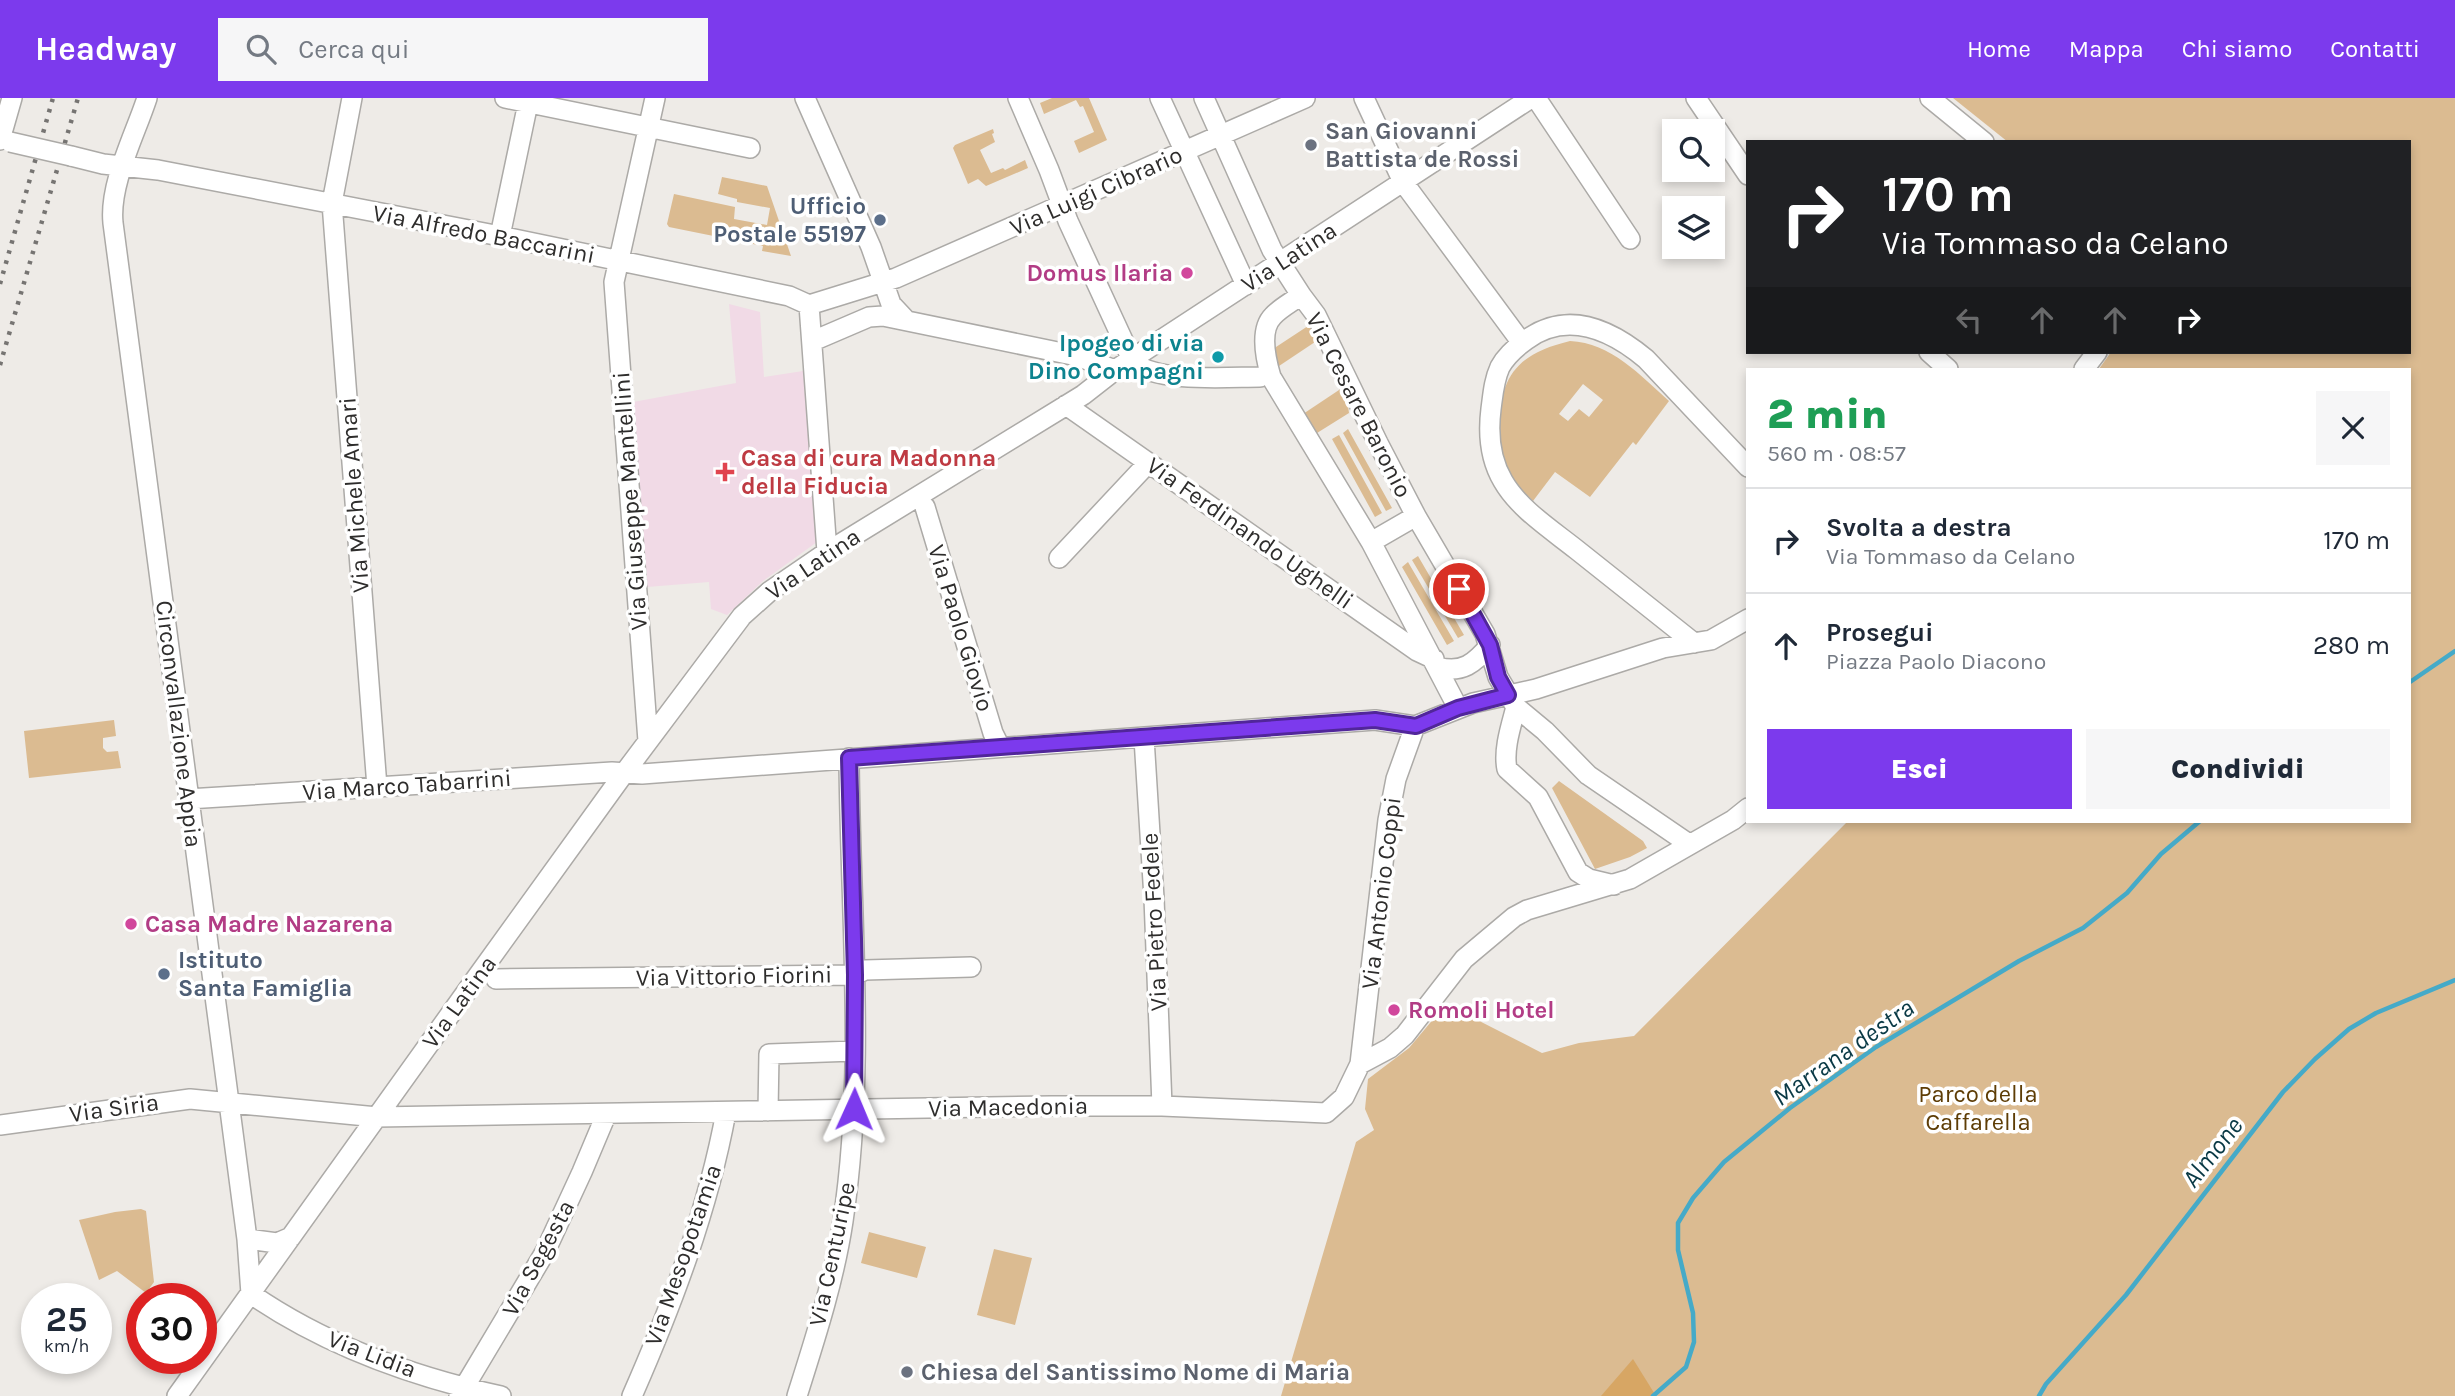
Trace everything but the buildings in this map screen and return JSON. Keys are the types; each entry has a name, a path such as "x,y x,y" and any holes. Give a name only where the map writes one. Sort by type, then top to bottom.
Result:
{"street":[{"path":"3,140 12,98"},
{"path":"123,166 147,98"},
{"name":"Via Michele Amari","path":"352,98 332,203 377,787"},
{"path":"505,98 750,148"},
{"name":"Via Giuseppe Mantellini","path":"648,741 614,293 618,261 655,98"},
{"path":"805,98 871,247 891,303 905,319"},
{"path":"1017,98 1049,170 1123,365"},
{"path":"1160,98 1246,285"},
{"name":"Via Cesare Baronio","path":"1204,98 1280,263 1316,315 1416,516 1490,645 1498,677 1512,701"},
{"name":"Via Luigi Cibrario","path":"809,305 885,283 1305,98"},
{"path":"1364,98 1403,182 1522,343"},
{"path":"1533,98 1630,239"},
{"name":"Via Latina","path":"251,1294 625,772 725,637 749,609 770,591 827,552 1066,405 1123,365 1533,98"},
{"path":"1696,98 1746,172"},
{"path":"1930,98 1982,140"},
{"path":"500,236 528,103"},
{"name":"Via Alfredo Baccarini","path":"3,140 103,164 158,170 500,236 789,296 809,305"},
{"name":"Circonvallazione Appia","path":"123,166 112,209 247,1239 251,1294"},
{"name":"Via Cesare Baronio","path":"1301,295 1274,315 1267,326 1266,353 1269,372 1276,388 1371,542 1458,708"},
{"path":"809,305 827,552"},
{"path":"813,341 869,317 883,316 1143,369 1165,376 1260,377"},
{"path":"1694,643 1541,522 1514,496 1503,481 1490,439 1496,376 1504,360 1522,343 1549,326 1566,324 1593,328 1628,345 1656,368 1746,465"},
{"path":"2085,368 2095,354"},
{"name":"Via Ferdinando Ughelli","path":"1066,405 1436,663"},
{"path":"1059,558 1147,463"},
{"name":"Via Paolo Giovio","path":"925,508 993,733 1000,747"},
{"name":"Via Cesare Baronio","path":"1371,542 1416,516"},
{"path":"1416,726 1458,708 1512,701 1552,684 1663,648 1718,637 1746,620"},
{"path":"1436,663 1455,670 1463,668 1478,659 1490,645"},
{"path":"1512,701 1588,775 1689,844"},
{"path":"1512,701 1507,769 1538,797 1577,872 1589,879 1614,885"},
{"name":"Via Marco Tabarrini","path":"188,799 625,772 642,774 1375,720 1416,726"},
{"name":"Via Antonio Coppi","path":"1360,1064 1388,820 1396,779 1416,726"},
{"name":"Via Pietro Fedele","path":"1144,738 1154,898 1162,1106"},
{"name":"Via Centuripe","path":"797,1396 832,1277 839,1242 854,1109 855,975 849,758"},
{"path":"1360,1064 1390,1048 1405,1035 1464,959 1510,920 1527,910 1614,885 1652,868 1746,810"},
{"name":"Via Vittorio Fiorini","path":"496,979 855,975 865,970 971,967"},
{"path":"768,1111 769,1054 855,1051"},
{"name":"Via Macedonia","path":"377,1117 1162,1106 1326,1113 1344,1097 1360,1064"},
{"name":"Via Siria","path":"0,1125 176,1100 228,1101 377,1117"},
{"name":"Via Mesopotamia","path":"632,1396 690,1248 713,1174 726,1112"},
{"name":"Via Segesta","path":"462,1392 545,1252 606,1115"},
{"path":"247,1239 278,1243 291,1237"},
{"path":"177,1396 251,1294"},
{"name":"Via Lidia","path":"251,1294 296,1322 355,1350 462,1392 501,1396"}],"shaded area":[{"name":"Casa di cura Madonna della Fiducia","path":"729,304 760,312 764,377 803,371 817,542 763,581 727,615 711,609 709,582 647,587 633,402 736,383"},
{"path":"1633,1359 1656,1396 1601,1396"}],"green space":[{"path":"1052,98 1089,98 1107,140 1079,153 1074,141 1094,132 1083,106 1080,107 1076,100 1044,114 1040,103"},
{"name":"Parco della Caffarella","path":"1953,98 2455,98 2455,1396 1281,1396 1356,1142 1374,1130 1365,1109 1368,1079 1409,1048 1446,1004 1542,1053 1579,1043 1634,1036 1846,823 2411,823 2411,368 2100,368 2110,354 2411,354 2411,140 2006,140"},
{"path":"993,129 995,142 980,150 991,173 1003,168 1005,170 1025,160 1028,168 986,186 978,179 968,184 953,148"},
{"path":"722,177 767,186 791,256 762,251 763,246 669,227 667,224 674,194 735,207 734,219 767,225 770,208 737,202 737,199 718,194"},
{"path":"1311,324 1321,338 1276,368 1276,347"},
{"path":"1570,341 1585,343 1612,354 1636,371 1669,401 1636,445 1633,442 1590,497 1555,472 1533,501 1512,482 1504,468 1499,444 1500,413 1502,396 1514,371 1524,361 1551,346","holes":["1583,384 1603,400 1589,417 1579,409 1568,421 1559,414"]},
{"path":"1345,386 1349,413 1317,433 1303,414"},
{"path":"1348,429 1392,508 1386,511 1343,433"},
{"path":"1339,435 1382,513 1375,517 1332,439"},
{"path":"1418,556 1464,635 1458,638 1412,560"},
{"path":"1408,562 1454,641 1447,645 1402,567"},
{"path":"114,720 116,736 103,738 103,748 107,752 118,751 121,768 29,778 24,731"},
{"path":"1559,781 1643,841 1647,848 1595,869 1552,788"},
{"path":"141,1209 146,1211 153,1283 133,1283 117,1271 99,1280 79,1220"},
{"path":"869,1232 926,1247 917,1278 861,1263"},
{"path":"994,1249 1032,1258 1015,1325 977,1315"}],"waterway":[{"name":"Marrana destra","path":"2411,681 2455,651"},
{"name":"Marrana destra","path":"1653,1396 1686,1367 1694,1342 1693,1313 1678,1250 1678,1223 1693,1198 1724,1162 1790,1108 1876,1047 2019,961 2083,928 2127,893 2161,854 2198,823"},
{"name":"Almone","path":"2039,1396 2046,1384 2126,1295 2283,1092 2315,1059 2349,1029 2376,1013 2455,980"}],"railway":[{"path":"0,284 53,98"},
{"path":"0,365 78,98"}],"place":[{"name":"San Giovanni Battista de Rossi","path":"1311,145"},
{"name":"Ufficio Postale 55197","path":"880,220"},
{"name":"Domus Ilaria","path":"1187,273"},
{"name":"Ipogeo di via Dino Compagni","path":"1218,357"},
{"name":"Casa di cura Madonna della Fiducia","path":"725,472"},
{"name":"Casa Madre Nazarena","path":"131,924"},
{"name":"Istituto Santa Famiglia","path":"164,974"},
{"name":"Romoli Hotel","path":"1394,1010"},
{"name":"Chiesa del Santissimo Nome di Maria","path":"907,1372"}],"route":[{"path":"854,1109 855,975 849,758 1375,720 1416,726 1458,708 1508,695 1498,677 1485,634 1459,589"}]}
